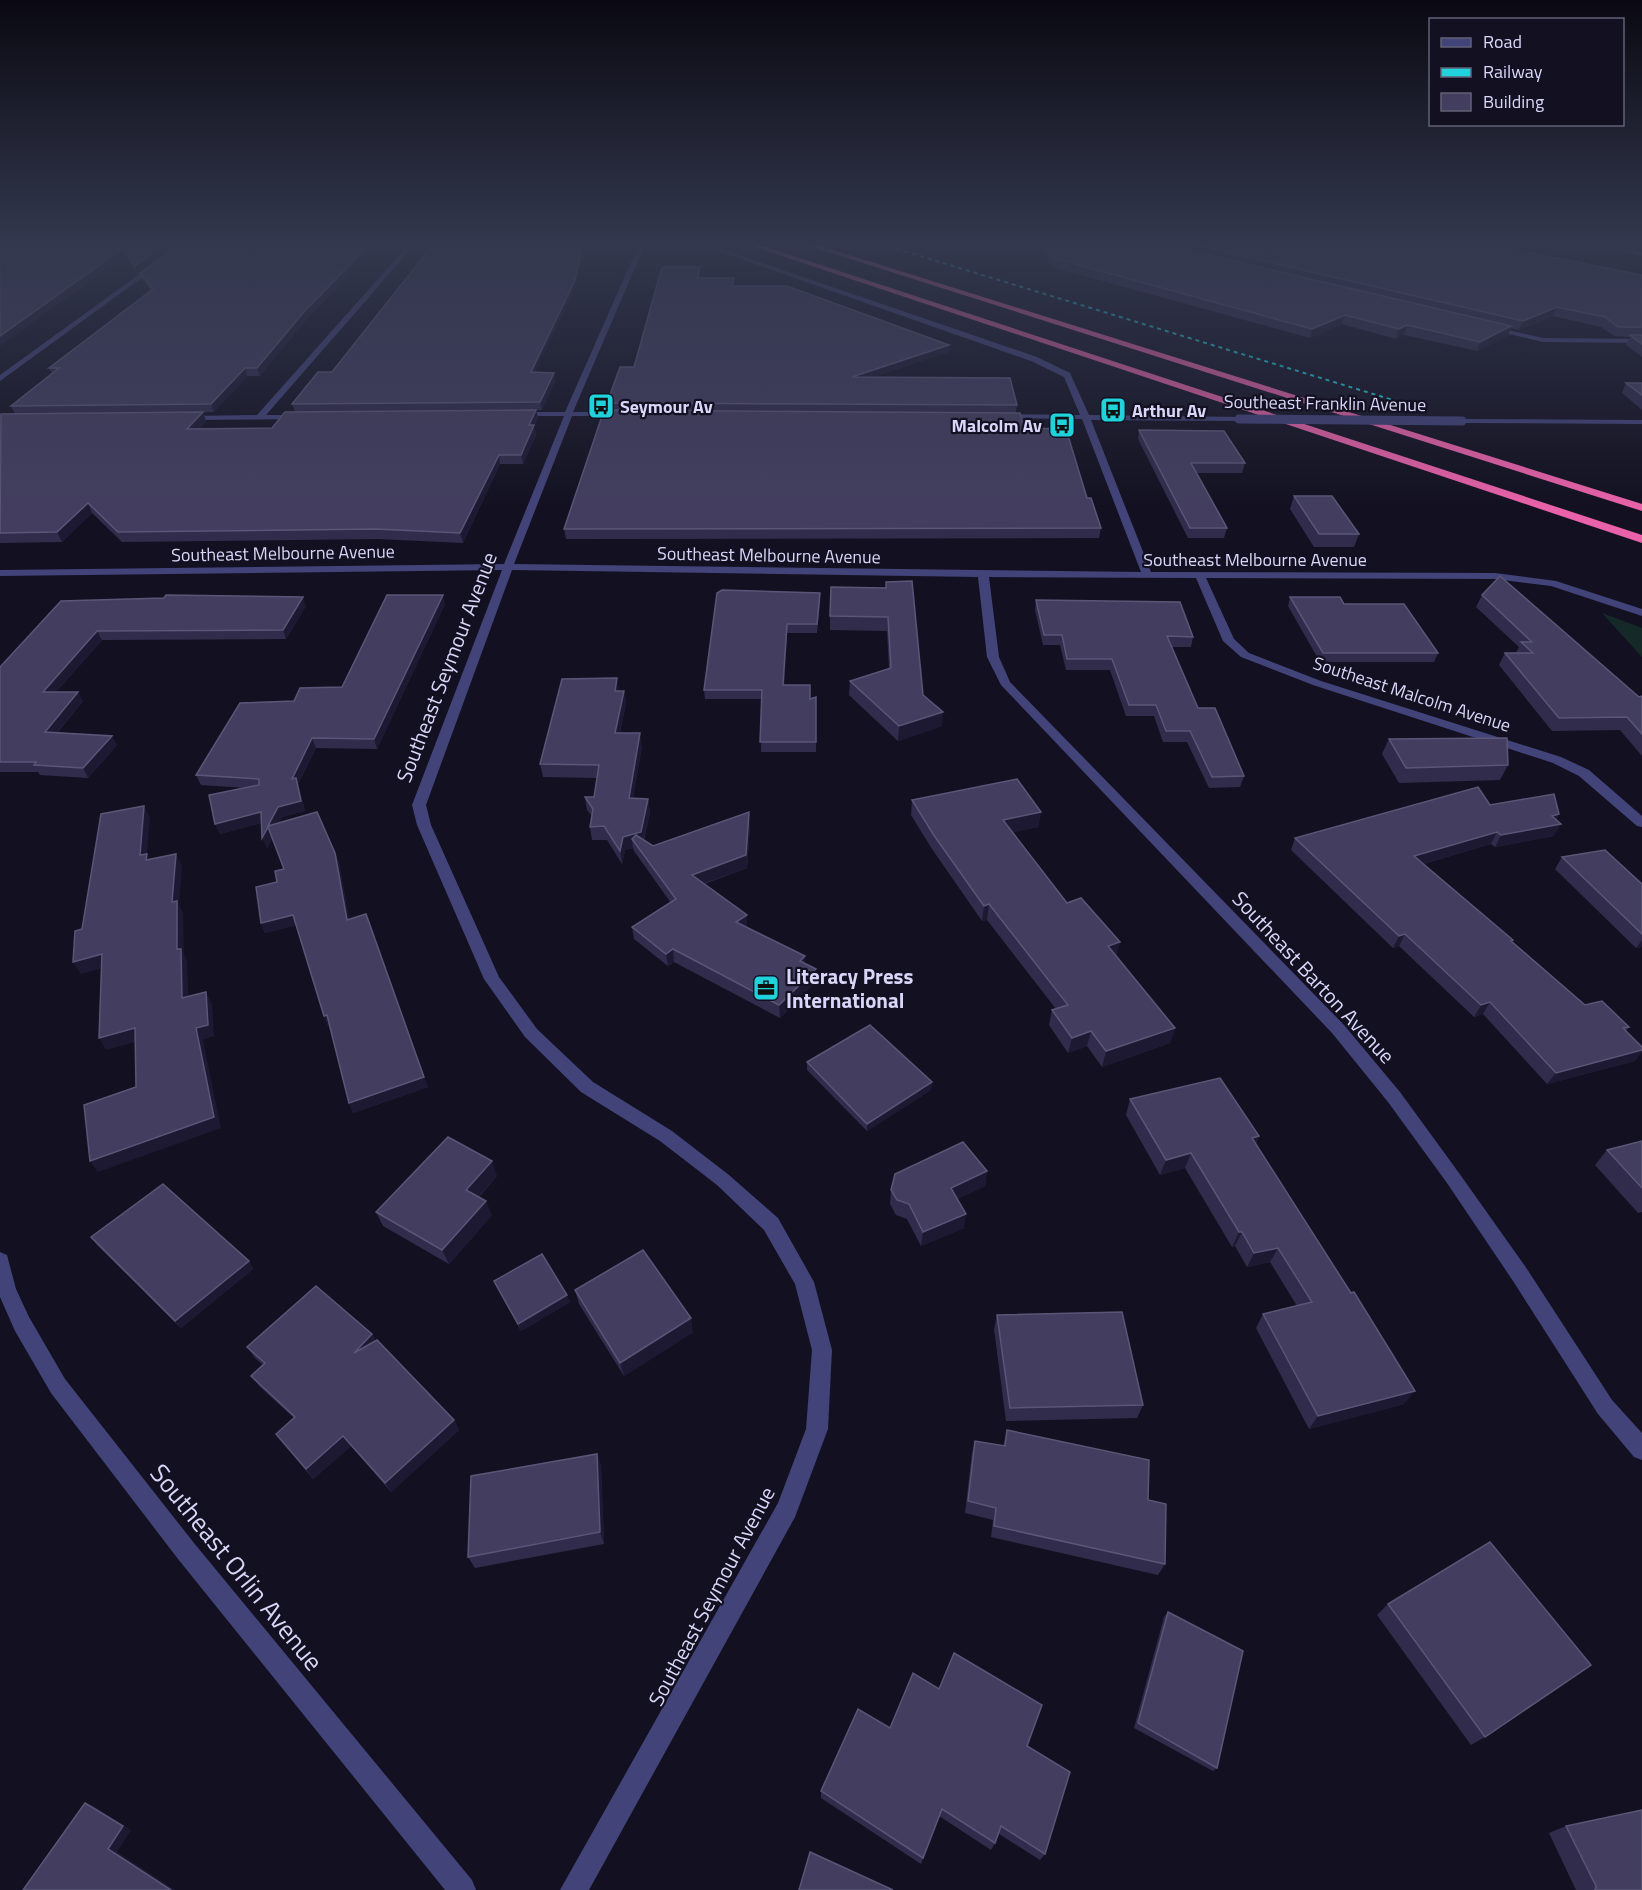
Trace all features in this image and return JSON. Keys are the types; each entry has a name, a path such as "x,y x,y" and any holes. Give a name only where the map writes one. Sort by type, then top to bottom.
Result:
{"highway":[{"path":"1011,330 1642,539"},
{"path":"1080,330 1642,508"}],"street":[{"path":"0,379 67,330"},
{"path":"259,418 336,330"},
{"name":"Southeast Seymour Avenue","path":"574,1890 787,1509 817,1430 822,1350 804,1282 771,1224 723,1180 666,1136 587,1087 531,1033 492,979 424,825 419,805 508,567 567,423 568,414 605,330"},
{"path":"950,330 1054,366 1067,375 1087,417 1147,575"},
{"path":"1500,330 1544,340 1642,341"},
{"path":"506,414 627,414"},
{"name":"Southeast Franklin Avenue","path":"986,416 1642,422"},
{"path":"177,418 307,417"},
{"name":"Southeast Melbourne Avenue","path":"0,573 508,567 983,574 1495,576 1537,580 1576,590 1642,613"},
{"name":"Southeast Barton Avenue","path":"983,574 993,657 1005,683 1338,1029 1394,1097 1453,1178 1605,1407 1642,1449"},
{"name":"Southeast Malcolm Avenue","path":"1200,575 1229,641 1245,655 1317,683 1557,760 1584,773 1642,823"},
{"name":"Southeast Orlin Avenue","path":"0,1261 6,1289 22,1324 65,1396 186,1551 462,1890"}],"green space":[{"path":"1602,613 1642,628 1642,657"}],"building":[{"path":"0,330 8,330 0,336"},
{"path":"99,330 289,330 257,368 245,368 211,404 11,406 59,368 49,368"},
{"path":"365,330 551,330 531,372 554,373 540,402 292,404 318,372 332,372"},
{"path":"644,330 908,330 949,345 852,377 1010,378 1017,405 607,403 620,367 634,367"},
{"path":"1429,330 1503,330 1480,342"},
{"path":"1630,335 1642,335 1642,344"},
{"path":"1626,383 1642,383 1642,395"},
{"path":"536,410 529,425 534,425 521,455 499,455 460,533 376,529 118,532 88,503 57,532 0,533 1,414 203,412 187,429 272,428 285,412"},
{"path":"604,410 1020,413 1024,428 1066,429 1087,498 1091,498 1101,528 564,529"},
{"path":"1139,430 1224,431 1245,463 1191,463 1227,528 1190,528"},
{"path":"1294,496 1332,496 1359,534 1319,534"},
{"path":"1500,576 1639,697 1642,696 1642,734 1627,717 1559,718 1505,653 1533,653 1521,642 1532,642 1482,595"},
{"path":"912,581 923,695 943,712 899,726 850,681 891,668 888,617 830,616 831,587 886,588 886,582"},
{"path":"722,590 820,593 817,624 787,624 783,685 810,685 810,699 816,697 816,742 760,742 762,690 704,690 717,593"},
{"path":"166,595 303,597 283,630 97,631 43,692 78,692 45,732 112,736 83,768 34,765 36,762 0,762 0,667 61,601 164,598"},
{"path":"387,595 443,595 374,739 312,738 292,779 296,778 301,801 278,807 268,826 317,812 335,853 347,920 366,914 424,1077 349,1103 327,1015 324,1016 293,915 261,923 256,887 277,882 275,871 284,869 268,827 262,838 261,812 215,824 209,795 259,785 259,779 196,775 240,703 294,701 300,688 342,687"},
{"path":"1290,597 1340,597 1344,604 1404,604 1438,653 1323,653"},
{"path":"1036,600 1180,602 1193,637 1167,636 1198,708 1215,708 1244,776 1212,777 1190,731 1166,731 1156,705 1129,705 1112,659 1067,659 1062,635 1044,635"},
{"path":"617,678 615,691 624,691 615,733 640,733 629,798 648,799 641,832 623,837 620,851 604,826 590,827 593,809 585,797 594,797 599,765 540,764 562,679"},
{"path":"1507,738 1508,765 1406,768 1389,739"},
{"path":"1017,779 1041,812 1003,820 1067,903 1081,898 1120,942 1108,946 1175,1028 1106,1051 1091,1031 1072,1038 1052,1010 1068,1005 989,904 984,906 912,800"},
{"path":"1478,787 1490,805 1554,794 1559,814 1552,816 1561,824 1501,835 1497,832 1414,856 1585,1005 1602,1001 1629,1027 1623,1028 1642,1047 1642,1050 1556,1073 1490,1002 1481,1005 1405,934 1399,936 1295,838"},
{"path":"144,806 140,855 147,854 146,860 176,854 172,902 177,901 177,949 181,949 182,998 206,992 208,1025 196,1028 214,1117 90,1161 84,1105 136,1087 135,1028 99,1038 102,954 73,962 75,931 82,929 101,814"},
{"path":"749,812 746,855 692,875 747,915 736,922 805,956 800,961 816,969 779,1005 673,949 666,954 632,927 676,899 632,839 636,835 653,846"},
{"path":"1605,850 1642,884 1642,934 1562,857"},
{"path":"870,1025 932,1082 867,1124 807,1062"},
{"path":"1220,1078 1259,1136 1252,1138 1351,1293 1354,1292 1415,1391 1318,1416 1263,1314 1312,1302 1278,1248 1254,1253 1191,1153 1166,1160 1130,1099"},
{"path":"448,1137 492,1161 466,1190 486,1201 442,1250 376,1212"},
{"path":"1642,1141 1642,1188 1607,1150"},
{"path":"963,1142 987,1171 951,1188 966,1214 923,1232 909,1204 897,1200 891,1190 895,1174"},
{"path":"163,1184 249,1261 175,1321 91,1237"},
{"path":"643,1250 691,1318 620,1363 575,1290"},
{"path":"542,1254 567,1295 518,1324 494,1281"},
{"path":"316,1286 372,1334 354,1353 377,1340 454,1420 385,1483 343,1436 306,1469 276,1434 295,1417 251,1376 265,1363 247,1347"},
{"path":"1122,1312 1143,1405 1010,1408 997,1315"},
{"path":"1007,1430 1149,1460 1148,1500 1166,1504 1165,1564 994,1526 996,1508 968,1501 975,1441 1005,1446"},
{"path":"597,1454 600,1532 468,1557 471,1476"},
{"path":"1490,1542 1591,1665 1485,1737 1388,1604"},
{"path":"1168,1612 1243,1651 1217,1768 1138,1723"},
{"path":"954,1653 1042,1705 1027,1746 1070,1772 1045,1854 1001,1826 995,1843 942,1809 923,1858 821,1791 858,1709 890,1728 913,1673 939,1689"},
{"path":"85,1803 123,1826 108,1849 171,1890 23,1890"},
{"path":"1642,1810 1642,1890 1595,1890 1596,1886 1566,1826"},
{"path":"810,1852 893,1890 799,1890"}],"railway":[{"path":"1164,330 1393,400"}],"place":[{"name":"Seymour Av","path":"601,406"},
{"name":"Arthur Av","path":"1113,410"},
{"name":"Malcolm Av","path":"1062,425"},
{"name":"Literacy Press International","path":"766,988"}]}
